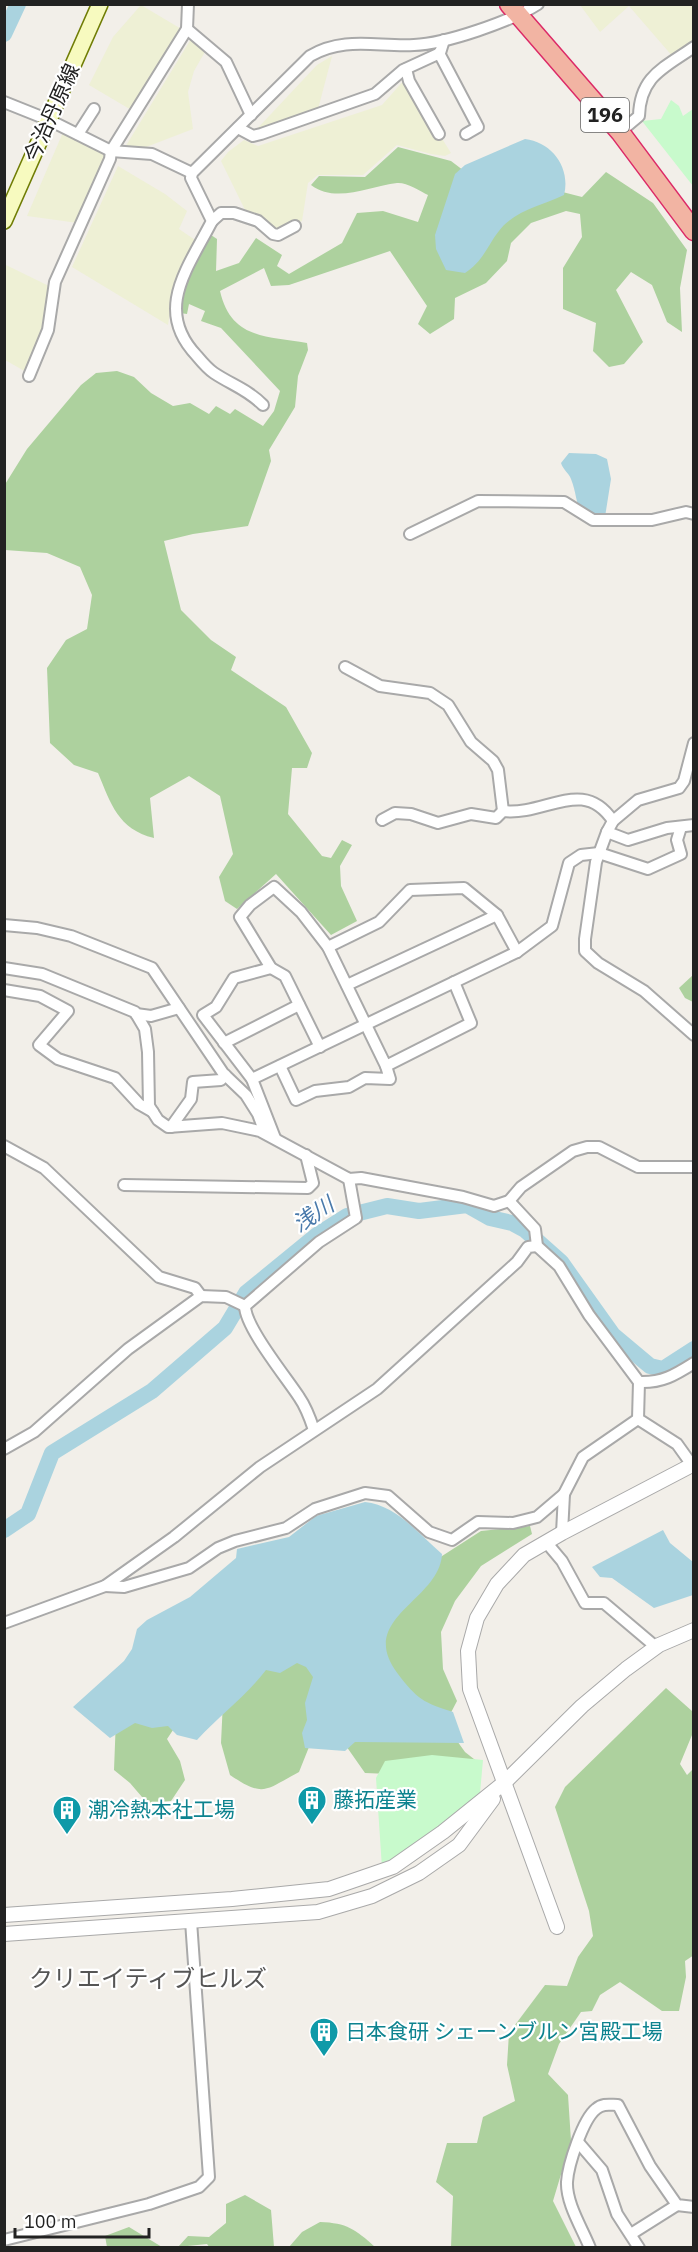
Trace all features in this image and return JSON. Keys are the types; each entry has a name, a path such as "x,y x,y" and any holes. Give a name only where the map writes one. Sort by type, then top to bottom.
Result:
{"highway":[{"name":"196","path":"524,7 693,211"},
{"name":"196","path":"624,129 693,231"}],"main road":[{"name":"今治丹原線","path":"4,221 100,4"}],"street":[{"path":"29,376 48,330 55,282 110,159 111,151 187,29 188,4"},
{"path":"212,221 190,178 192,173 310,56 324,48 352,42 414,45 444,40 524,7"},
{"path":"187,29 226,62 251,115"},
{"path":"238,128 253,136 319,116 375,94 406,69 439,53 444,40"},
{"path":"624,129 639,116 640,100 650,78 693,47"},
{"path":"439,53 478,127 466,134"},
{"path":"406,69 409,81 439,134"},
{"path":"4,102 50,120 111,151 152,154 192,173"},
{"path":"78,134 94,109"},
{"path":"263,405 248,390 212,372 183,341 175,315 179,285 212,221 220,213 234,213 258,221 273,234 278,235 295,226"},
{"path":"410,534 478,501 564,502 593,520 652,520 686,512 693,514"},
{"path":"345,667 380,686 430,693 448,705 471,742 493,761 498,770 503,811"},
{"path":"693,743 684,781 679,788 638,800 613,821 607,831 599,853 585,951 598,963 644,991 693,1035"},
{"path":"382,820 395,813 411,814 438,823 471,814 496,818 503,811 527,811 581,798 596,802 613,821"},
{"path":"607,831 628,840 693,825"},
{"path":"252,1079 517,951 552,926 569,863 581,855 599,853 648,869 681,854 677,840 681,827"},
{"path":"280,1066 296,1100 315,1091 349,1087 365,1078 390,1079 386,1066 328,947 301,912 274,887 250,905 240,917 271,968 285,976 320,1047"},
{"path":"328,947 379,922 410,890 464,888 497,915 517,951"},
{"path":"347,985 497,915"},
{"path":"4,925 38,928 71,936 152,968 225,1074 246,1095 270,1135"},
{"path":"4,968 42,974 136,1014 151,1016 178,1008"},
{"path":"270,1135 252,1079 203,1015 216,1007 234,978 271,968"},
{"path":"386,1066 471,1023 453,982"},
{"path":"4,990 40,996 68,1011 39,1045 58,1059 115,1078 139,1104 153,1112"},
{"path":"224,1043 299,1005"},
{"path":"136,1014 145,1029 148,1052 149,1106 158,1120 171,1127 222,1124 270,1135 349,1179 361,1178 463,1197 494,1206 509,1201 521,1186 573,1151 587,1147 599,1147 638,1167 693,1167"},
{"path":"171,1127 190,1099 193,1082 221,1080 225,1074"},
{"path":"4,1146 44,1168 151,1271 159,1277 195,1288 201,1296"},
{"path":"124,1185 308,1188 313,1183 306,1155"},
{"path":"245,1306 319,1242 356,1218 349,1179"},
{"path":"509,1201 535,1229 537,1246 559,1266 589,1315 639,1382 638,1419"},
{"path":"4,1623 105,1586 174,1537 260,1467 377,1389 517,1262 528,1247 537,1246"},
{"path":"4,1449 34,1432 128,1349 201,1296 226,1297 245,1306 249,1321 299,1397 314,1430"},
{"path":"639,1382 668,1379 693,1363"},
{"path":"557,1926 470,1689 468,1652 477,1618 497,1584 524,1555 693,1465 678,1444 638,1419"},
{"path":"105,1586 124,1587 189,1568 218,1548 235,1541 286,1528 315,1509 365,1493 388,1496 429,1532 452,1540 478,1522 513,1523 537,1517 564,1494 583,1457 638,1419"},
{"path":"562,1533 564,1494"},
{"path":"546,1542 562,1561 585,1603 604,1603 656,1647"},
{"path":"4,1915 232,1899 329,1889 393,1867 443,1832 505,1782 582,1706 656,1647 693,1630"},
{"path":"4,1934 318,1912 372,1896 419,1873 459,1845 505,1782"},
{"path":"4,2240 149,2204 199,2187 209,2177 190,1921"},
{"path":"590,2247 571,2202 567,2182 578,2142 594,2110 604,2104 618,2105 650,2166 677,2205"},
{"path":"578,2142 602,2169 617,2214 639,2247"},
{"path":"632,2234 677,2205 693,2207"}],"green space":[{"path":"141,5 183,30 133,111 89,85 113,37"},
{"path":"580,5 693,5 693,43 674,58 629,6 600,32"},
{"path":"191,39 206,50 194,71 188,92 193,129 141,149 124,149"},
{"path":"332,56 317,113 255,131 317,65"},
{"path":"405,79 451,153 445,156 431,154 397,145 363,175 318,175 308,183 302,221 274,231 247,214 221,161 228,152 244,140 258,146 382,105"},
{"path":"671,100 679,106 683,116 693,109 693,186 642,121 661,119"},
{"path":"64,130 108,156 78,223 27,216"},
{"path":"398,147 451,161 476,180 547,188 582,197 606,172 653,203 687,250 680,288 682,332 667,322 652,285 631,272 616,290 643,342 624,364 609,367 593,351 596,323 563,309 563,268 582,237 580,214 566,211 531,223 511,243 507,261 486,283 455,298 454,319 430,334 418,324 427,306 390,251 289,285 271,286 264,268 220,291 225,307 242,327 264,336 307,343 308,350 298,376 295,407 269,450 271,461 248,526 164,541 181,610 211,640 236,657 231,670 286,707 312,753 307,768 292,768 288,814 322,856 331,858 342,840 352,845 340,866 341,886 357,921 331,935 276,874 237,909 225,901 219,877 233,854 220,796 189,776 150,798 154,838 132,828 117,814 98,773 74,765 50,743 47,668 66,640 87,629 92,595 80,567 47,553 5,550 4,486 27,449 81,385 96,373 117,371 134,377 151,393 173,406 190,403 209,414 216,406 230,414 235,409 263,426 274,411 280,391 221,328 201,321 205,311 189,304 187,314 180,313 183,287 211,235 217,239 216,271 239,263 256,238 282,255 277,266 289,274 342,243 357,213 383,211 418,222 428,195 409,185 397,183 342,194 331,193 311,185 319,176 365,177"},
{"path":"118,166 165,194 187,211 179,229 198,242 175,283 168,325 72,267"},
{"path":"6,265 51,287 45,329 28,373 5,360"},
{"path":"693,975 693,1002 685,998 679,988"},
{"path":"530,1526 532,1534 481,1566 455,1601 441,1632 443,1669 457,1701 445,1724 465,1752 479,1763 414,1775 365,1773 337,1733 315,1732 299,1772 271,1787 258,1789 230,1775 221,1743 223,1701 179,1721 167,1739 180,1761 185,1780 171,1801 148,1804 130,1783 114,1770 116,1718 370,1627 414,1574 481,1531"},
{"path":"666,1688 692,1711 692,1735 680,1764 687,1775 693,1769 694,1955 685,1961 686,1977 679,2011 662,2011 620,1982 600,1995 592,2011 581,2012 559,2044 548,2074 568,2095 571,2141 553,2201 576,2247 451,2247 453,2196 436,2182 447,2143 477,2143 483,2117 515,2101 507,2065 509,2033 545,1985 567,1986 578,1957 593,1936 589,1911 555,1807 565,1787"},
{"path":"432,1755 483,1760 479,1804 382,1868 376,1778 385,1761"},
{"path":"245,2195 271,2210 274,2247 210,2248 207,2244 178,2247 188,2236 209,2237 226,2223 226,2204"},
{"path":"320,2222 350,2228 375,2247 289,2247 302,2232"},
{"path":"129,2227 162,2247 107,2247 105,2236"}],"water":[{"path":"525,139 543,145 557,158 565,175 564,195 525,211 504,225 478,262 465,273 446,270 436,249 435,235 455,174 465,165"},
{"path":"569,453 596,454 607,459 611,479 605,517 587,515 579,507 571,479 561,463"},
{"path":"365,1502 376,1504 397,1514 442,1554 438,1570 428,1585 392,1624 386,1638 387,1655 398,1674 416,1695 428,1703 453,1712 464,1743 355,1742 345,1751 305,1748 302,1733 307,1720 305,1703 313,1677 306,1667 297,1663 280,1673 266,1670 197,1740 177,1735 168,1726 152,1728 135,1723 110,1738 73,1707 124,1661 132,1649 137,1629 147,1620 190,1597 236,1558 237,1549 289,1537 316,1516"},
{"path":"663,1530 670,1543 693,1562 693,1595 654,1608 612,1578 600,1577 592,1567"}],"waterway":[{"path":"4,34 18,4"},
{"name":"浅川","path":"4,1530 28,1514 52,1453 152,1391 225,1328 246,1293 317,1235 347,1216 387,1206 419,1211 467,1205 490,1218 512,1223 525,1230 561,1262 613,1335 650,1366 663,1369 694,1349"}],"place":[{"name":"藤拓産業","path":"312,1826"},
{"name":"潮冷熱本社工場","path":"67,1836"},
{"name":"日本食研 シェーンブルン宮殿工場","path":"324,2058"}],"district":[{"name":"クリエイティブヒルズ","path":"148,1979"}]}
